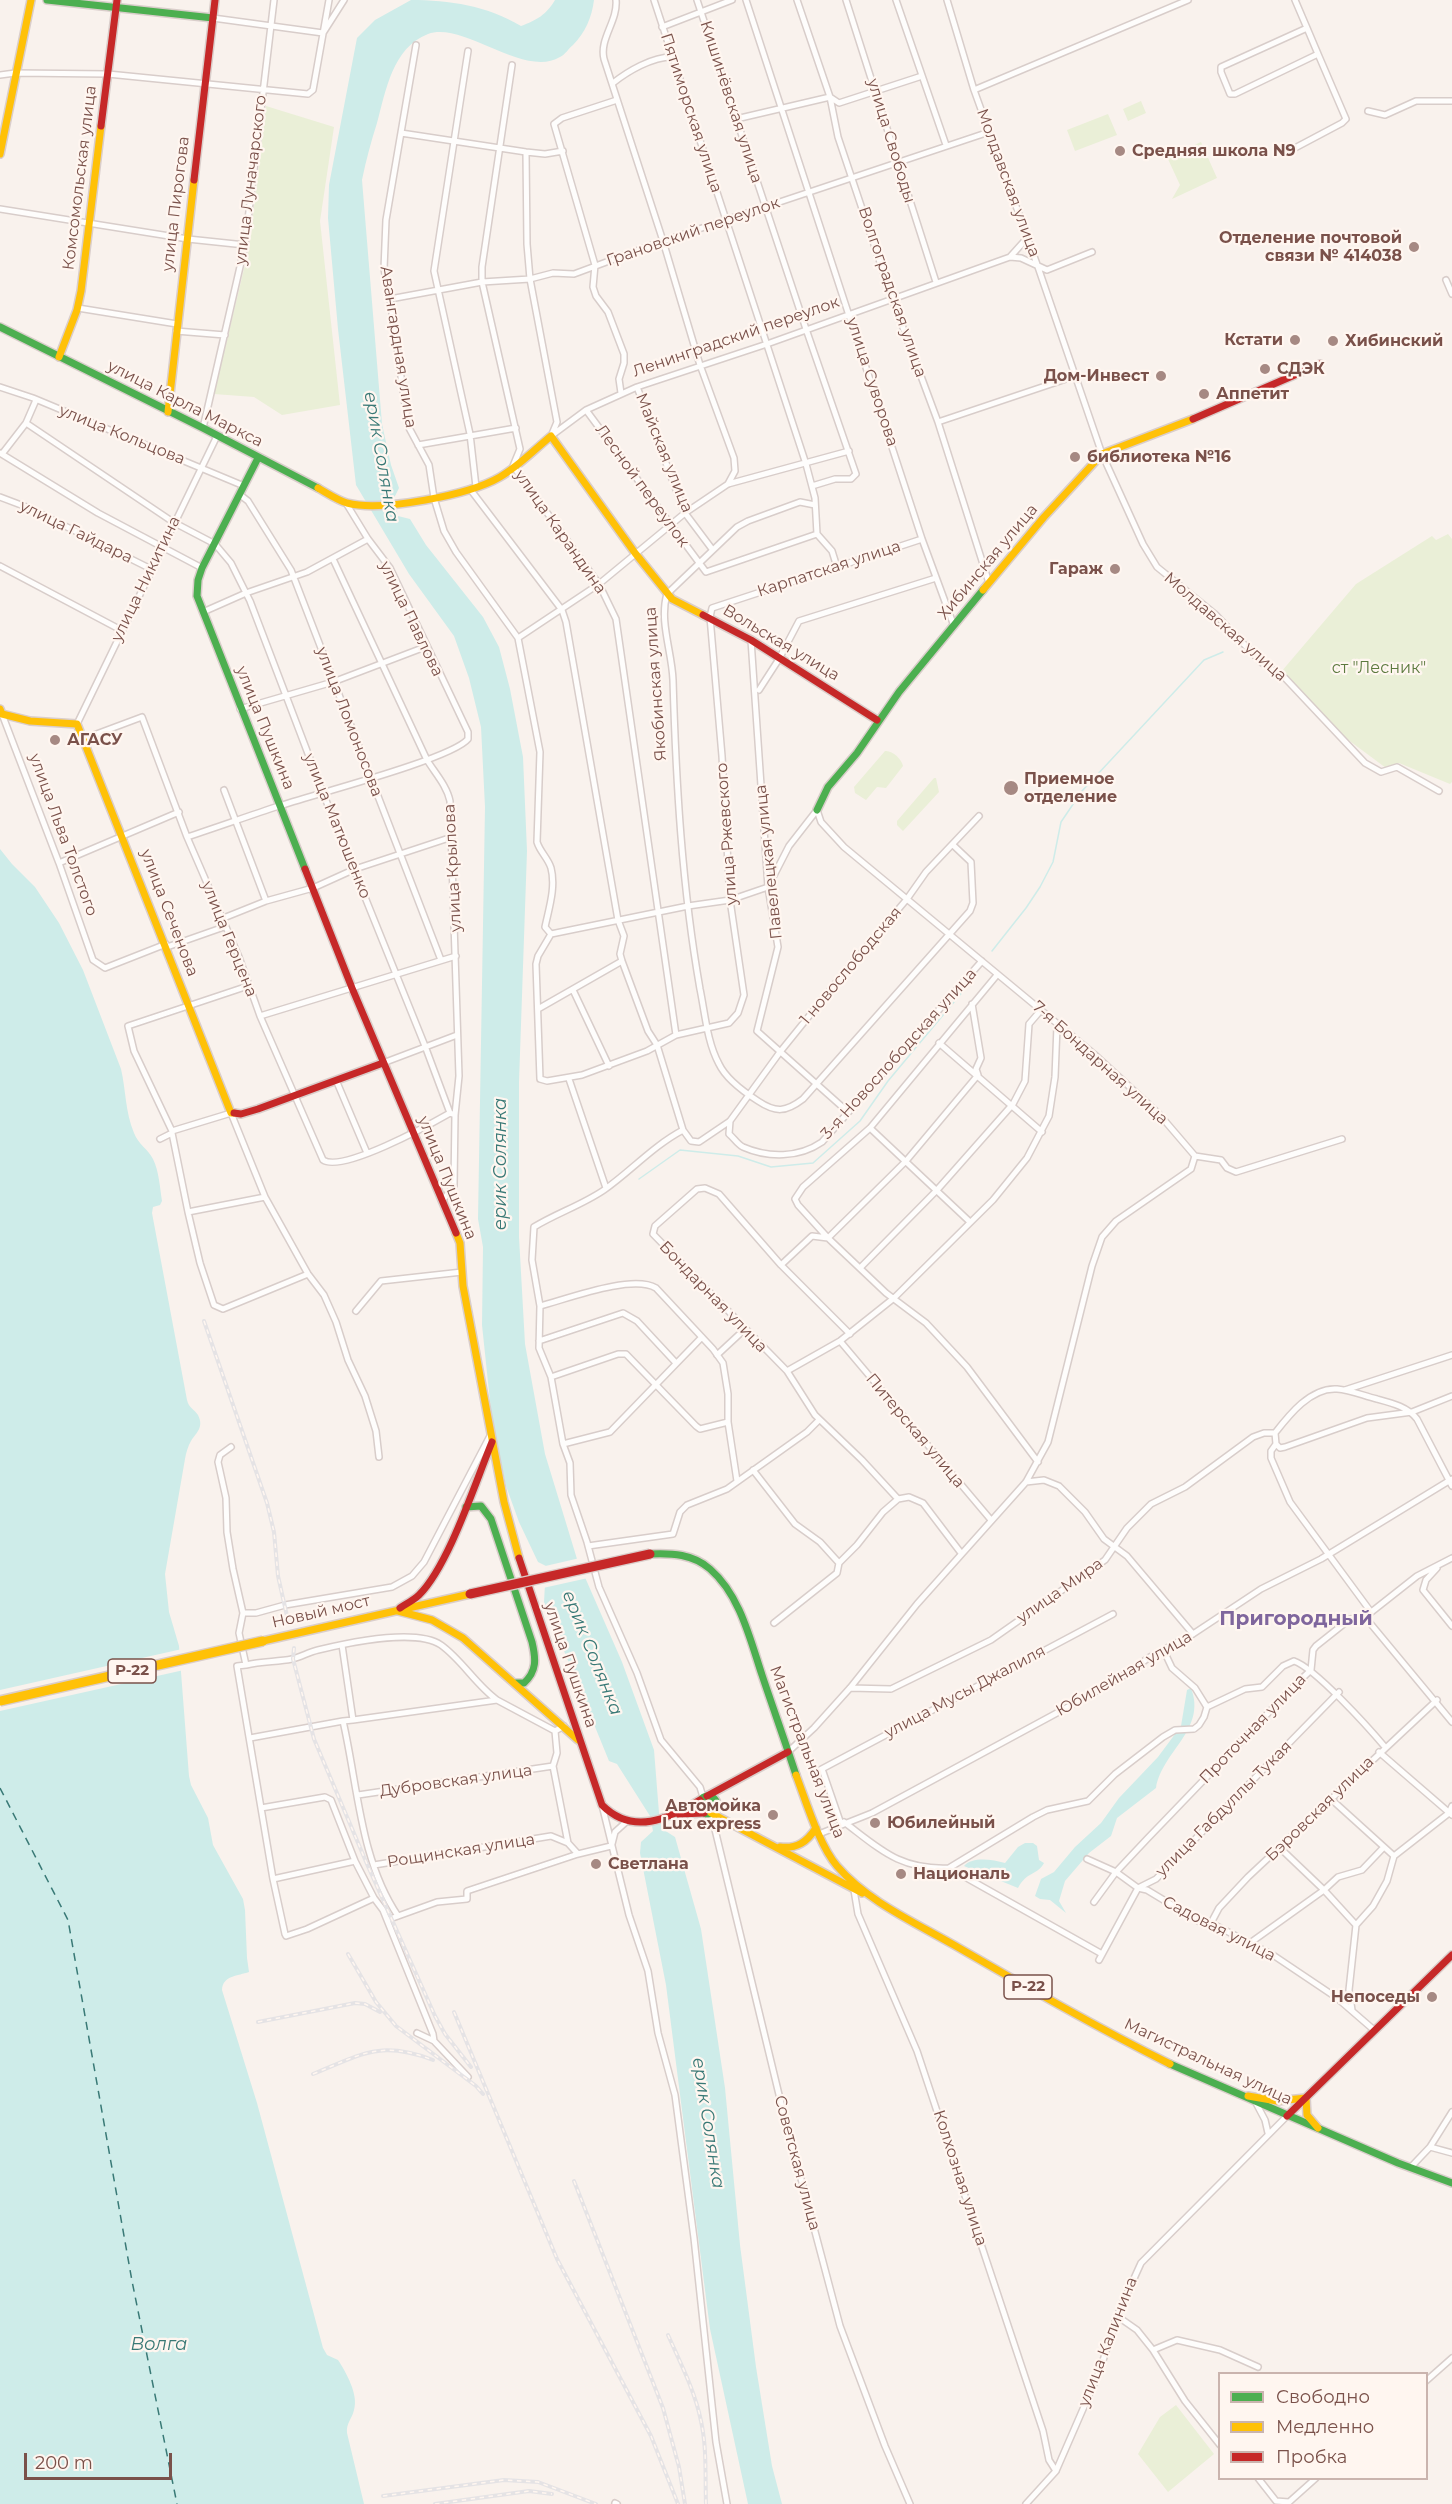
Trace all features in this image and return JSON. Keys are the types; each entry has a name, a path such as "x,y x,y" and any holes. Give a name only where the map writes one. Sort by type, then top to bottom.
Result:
{"main road":[{"path":"0,154 31,0"},
{"path":"47,0 116,4 213,18"},
{"name":"улица Пирогова","path":"168,412 215,0"},
{"name":"Комсомольская улица","path":"59,357 78,308 116,4"},
{"name":"улица Карла Маркса","path":"0,327 203,428 346,503 357,505"},
{"name":"Хибинская улица","path":"818,810 819,802 827,789 856,753 877,720 1074,482 1101,454 1165,431 1320,363"},
{"name":"Ленинградский переулок","path":"357,505 434,498 494,481 551,436"},
{"name":"Якобинская улица","path":"551,436 667,594"},
{"path":"202,568 258,458"},
{"name":"улица Пушкина","path":"202,568 198,580 197,596 240,709 352,988 460,1244 462,1272 492,1438 519,1563 602,1806"},
{"name":"Вольская улица","path":"667,594 672,599 751,640 877,720"},
{"path":"1,712 17,721 60,721 77,724"},
{"name":"улица Сеченова","path":"77,724 231,1113"},
{"path":"231,1113 241,1114 383,1063"},
{"path":"395,1611 418,1596 429,1583 466,1507 492,1438"},
{"path":"466,1507 481,1506 491,1520 532,1642 537,1660 535,1672 524,1683 516,1683"},
{"name":"Магистральная улица","path":"650,1554 678,1553 701,1561 720,1577 731,1594 818,1831 835,1864 844,1874 882,1903 1118,2038 1181,2070 1410,2168 1452,2183"},
{"name":"Новый мост","path":"0,1701 650,1554"},
{"path":"395,1611 429,1617 444,1624 516,1683 559,1729 579,1741"},
{"path":"672,1816 788,1752"},
{"path":"602,1806 607,1813 625,1823 636,1824 672,1816 708,1813 717,1804 714,1798 704,1798"},
{"path":"704,1798 699,1808 882,1903"},
{"path":"769,1843 781,1847 797,1847 818,1831"},
{"path":"1287,2116 1452,1955"},
{"path":"1240,2095 1277,2101 1306,2098"},
{"path":"1306,2098 1307,2115 1320,2129"}],"street":[{"name":"улица Луначарского","path":"203,428 245,245 274,0"},
{"path":"0,75 15,73 108,74 310,94 313,90 329,0"},
{"path":"323,33 344,0"},
{"path":"616,0 615,14 602,48 604,59 663,241 700,365 735,464 735,471 728,484"},
{"name":"Пятиморская улица","path":"654,0 806,464 815,505 817,534"},
{"name":"Кишинёвская улица","path":"697,0 856,476 851,479 835,479 812,486"},
{"path":"662,27 732,0"},
{"name":"улица Суворова","path":"746,0 922,539 954,626"},
{"name":"Волгоградская улица","path":"797,0 830,97 838,137 892,298 938,422 989,583"},
{"name":"улица Свободы","path":"846,0 936,282"},
{"path":"897,0 946,145"},
{"name":"Молдавская улица","path":"947,0 974,90 1028,237 1101,454 1156,567 1215,614 1262,663 1285,678 1365,763 1381,772 1397,767 1439,791"},
{"path":"974,90 1188,0"},
{"path":"1293,149 1346,119 1295,0"},
{"path":"213,18 323,33"},
{"path":"1307,28 1223,67 1221,72 1229,92 1233,94 1318,54"},
{"name":"Авангардная улица","path":"416,45 386,220 384,268 408,426 429,465 434,498 444,531 456,552 518,638 540,752 537,842 541,853 549,863 551,873 552,890 545,927 551,934"},
{"path":"468,51 435,261 437,292 470,434 473,488 561,609 568,633 618,920 624,936 620,954 648,1031 657,1046 683,1130 665,1140 583,1204 544,1220 534,1227 532,1260 540,1306 539,1341 542,1358 551,1377 563,1444 570,1463 571,1495 599,1587 637,1673 661,1740 693,1778 704,1798"},
{"path":"613,83 624,74 661,58 672,57"},
{"name":"улица Карандина","path":"512,65 498,148 482,282 520,449 513,466 598,584 616,619 676,1035"},
{"path":"736,119 830,97 839,103 922,76"},
{"name":"Майская улица","path":"617,100 562,118 554,124 595,265 593,276 596,296 608,312 624,354 624,363 619,378 621,393"},
{"path":"1368,111 1385,116 1416,101 1452,101"},
{"name":"Грановский переулок","path":"390,299 482,282 530,279 553,273 574,274 663,241 989,132"},
{"path":"401,133 526,152 545,154 563,152"},
{"path":"526,152 527,244 530,279 557,422 551,436"},
{"path":"0,209 188,239 245,245"},
{"path":"1010,256 1028,237"},
{"path":"1010,256 1021,258 1047,270 1092,252"},
{"name":"Ленинградский переулок","path":"551,436 586,410 621,393 767,344 1010,256"},
{"path":"1446,280 1452,294"},
{"path":"78,308 225,335"},
{"path":"938,422 1075,376"},
{"name":"улица Кольцова","path":"0,387 200,468 241,490"},
{"name":"Майская улица","path":"638,387 686,513 712,549"},
{"path":"36,400 26,423 1,453 98,513 202,568"},
{"name":"Лесной переулок","path":"586,410 698,563"},
{"path":"26,423 173,522 214,544"},
{"path":"418,445 470,434 516,428"},
{"name":"улица Никитина","path":"77,724 173,522 217,436"},
{"path":"518,638 598,584 670,525 728,484 849,451"},
{"name":"улица Ломоносова","path":"241,490 292,575 441,960"},
{"name":"улица Гайдара","path":"0,497 29,508 151,569"},
{"path":"667,594 712,549 747,521 800,502 815,505"},
{"name":"улица Павлова","path":"346,503 368,539 390,568 425,647 468,732 468,739 463,744 427,760"},
{"path":"698,563 709,573 817,534 832,551 837,567"},
{"path":"203,612 292,575 300,575 368,539"},
{"name":"Карпатская улица","path":"710,617 712,608 922,539"},
{"name":"улица Матюшенко","path":"214,544 231,563 246,593 323,793 452,1114"},
{"name":"улица Крылова","path":"333,559 427,760 439,781 448,791 452,837 459,1076 452,1114 454,1186 442,1201"},
{"path":"0,566 121,630"},
{"path":"759,690 799,621 936,578"},
{"name":"Якобинская улица","path":"667,594 663,607 673,675 675,754 690,933 708,1029 721,1068 750,1096 770,1109 780,1110 797,1104 970,910 973,903 971,862 953,845"},
{"name":"улица Ржевского","path":"569,1079 609,1066 657,1046 676,1035 708,1029 732,1020 744,999 730,900 722,756 710,617"},
{"name":"Павелецкая улица","path":"751,640 768,887 778,947 757,1030 848,1112"},
{"path":"240,709 333,682 425,647"},
{"name":"улица Льва Толстого","path":"1,712 59,863 93,960 102,967 166,946"},
{"name":"улица Герцена","path":"83,739 142,717 224,927 239,957 260,1016 321,1158 332,1164 367,1154"},
{"path":"188,837 280,805 427,760"},
{"path":"224,790 266,901"},
{"name":"Хибинская улица","path":"768,887 789,846 818,810"},
{"name":"7-я Бондарная улица","path":"818,810 821,822 844,847 1094,1054 1159,1114 1195,1156"},
{"path":"59,863 179,812"},
{"name":"1 новослободская","path":"683,1130 691,1141 699,1142 730,1121 780,1052 907,899 926,872 979,816"},
{"path":"221,919 266,901 313,888 355,869 452,837"},
{"path":"606,1188 569,1079 547,1081 538,1077 536,964 543,947 551,934 688,906 730,900 768,887"},
{"path":"166,946 224,927"},
{"path":"260,1016 456,956"},
{"path":"538,1009 622,961"},
{"name":"3-я Новослободская улица","path":"730,1121 729,1134 742,1146 789,1155 822,1142 982,961"},
{"name":"3-я Новослободская улица","path":"828,1238 795,1199 803,1186 870,1128 997,975"},
{"path":"248,986 129,1026 134,1051 172,1132 188,1212 212,1302 217,1308 223,1309 308,1274"},
{"path":"573,990 609,1066"},
{"path":"972,1004 981,1058 976,1069 978,1074"},
{"path":"860,1268 937,1190 1012,1104 1025,1081 1029,1024 1041,1011"},
{"path":"787,1371 840,1341 894,1298 993,1200 1027,1158 1042,1132 1052,1097 1058,1026"},
{"path":"383,1063 457,1035"},
{"path":"939,1043 978,1074 1042,1132"},
{"path":"828,1238 906,1161 978,1074"},
{"path":"336,1080 367,1154 414,1134 452,1114"},
{"path":"160,1139 172,1132 231,1113 265,1197 308,1274 324,1296 336,1322 348,1360 365,1396 376,1431 379,1457"},
{"path":"870,1128 970,1222"},
{"path":"788,1752 814,1728 850,1688 961,1553 1026,1482 1048,1442 1086,1287 1102,1237 1116,1221 1191,1169 1195,1156 1221,1160 1227,1168 1236,1172 1342,1139"},
{"name":"Бондарная улица","path":"780,1265 719,1194 705,1188 697,1189 655,1226 653,1234 787,1371 819,1420 862,1460 898,1499"},
{"path":"188,1212 265,1197"},
{"path":"850,1334 780,1265 812,1236 828,1238 894,1298 926,1323 967,1367 1038,1462"},
{"path":"356,1311 381,1281 462,1272"},
{"path":"540,1306 622,1285 648,1284 656,1288 723,1363 728,1394 728,1422 737,1481"},
{"path":"539,1341 623,1313 637,1321 676,1363"},
{"path":"717,1355 745,1329"},
{"path":"563,1444 610,1432 702,1337"},
{"name":"Питерская улица","path":"840,1341 991,1520"},
{"path":"551,1377 622,1353 629,1357 684,1416 700,1429 728,1422"},
{"path":"1345,1390 1452,1355"},
{"path":"1371,1612 1290,1502 1270,1454 1276,1444 1275,1433 1306,1400 1325,1390 1345,1390 1391,1402 1412,1412 1451,1482"},
{"path":"1276,1444 1280,1448 1285,1448 1367,1418 1412,1412 1452,1396"},
{"path":"588,1546 673,1534 680,1512 687,1505 727,1489 807,1432 819,1420"},
{"name":"улица Мира","path":"850,1688 891,1689 991,1640 1099,1564 1127,1528 1151,1504 1185,1487 1252,1437 1264,1433 1275,1433"},
{"path":"243,1613 392,1587 412,1576 424,1562 492,1438"},
{"path":"231,1447 220,1455 218,1462 226,1498 226,1532 232,1569 243,1613 239,1633 246,1665"},
{"path":"753,1470 795,1524 820,1542 839,1563"},
{"path":"1026,1482 1044,1480 1056,1483 1085,1512 1104,1539 1127,1556 1193,1634"},
{"name":"Юбилейная улица","path":"818,1831 872,1813 974,1759 1193,1634 1261,1590 1328,1554 1451,1482"},
{"path":"774,1623 837,1573 839,1563 857,1545 883,1512 898,1499 909,1497 923,1503 961,1553"},
{"name":"Проточная улица","path":"1094,1902 1116,1872 1311,1670 1313,1650 1316,1646 1350,1619 1365,1617 1417,1575 1452,1558"},
{"path":"1440,1564 1423,1587 1452,1626"},
{"name":"улица Мусы Джалиля","path":"842,1823 820,1770 1113,1614"},
{"path":"1365,1617 1452,1722"},
{"path":"374,1898 307,1929 286,1936 273,1879 237,1666 266,1660 293,1659 315,1650 379,1640 425,1638 444,1648 497,1700 559,1729 557,1753 553,1766 568,1843 578,1854"},
{"path":"342,1645 352,1720"},
{"path":"1164,1651 1173,1668 1195,1688 1207,1707"},
{"path":"842,1823 906,1864 926,1869 949,1868 1047,1810 1088,1801 1114,1774 1175,1730 1194,1729 1204,1717 1207,1707 1245,1689 1262,1687 1290,1662 1298,1663 1311,1670 1368,1726 1385,1747"},
{"name":"улица Габдуллы Тукая","path":"949,1868 1101,1957 1138,1888 1156,1879 1337,1694"},
{"path":"250,1738 343,1721 497,1700"},
{"name":"Бэровская улица","path":"1211,1923 1219,1908 1379,1752 1435,1701"},
{"path":"343,1721 367,1846 388,1902 398,1916"},
{"path":"1379,1752 1450,1814"},
{"name":"Дубровская улица","path":"358,1795 553,1766"},
{"path":"261,1808 325,1797 331,1800 355,1861 374,1898 383,1910 434,2034 434,2040"},
{"path":"1330,1799 1394,1856"},
{"path":"602,1806 629,1915 648,1971 658,2033 675,2095 691,2205 716,2442 727,2504"},
{"path":"1352,2010 1350,1990 1356,1925 1373,1906 1383,1890 1394,1856 1450,1814 1452,1806"},
{"name":"Советская улица","path":"708,1813 840,2326 885,2446 910,2504"},
{"path":"611,1846 615,1832 625,1823"},
{"name":"Рощинская улица","path":"374,1865 551,1836 568,1843"},
{"path":"387,1920 437,1902 467,1899 467,1891 578,1854 611,1846"},
{"path":"1250,1943 1324,1890 1338,1877 1362,1870 1384,1847"},
{"path":"1280,1848 1324,1890 1356,1925"},
{"name":"Садовая улица","path":"1087,1859 1116,1872 1138,1888 1147,1890 1200,1922 1211,1923 1273,1955 1352,2010 1374,2030"},
{"path":"273,1879 355,1861"},
{"name":"Колхозная улица","path":"854,1890 858,1914 917,2051 1043,2431 1050,2460 1056,2471"},
{"path":"417,2033 434,2040 468,2077"},
{"path":"1255,2102 1265,2120 1268,2133"},
{"path":"1410,2168 1430,2147 1452,2112"},
{"name":"улица Калинина","path":"1026,2504 1056,2471 1100,2370 1117,2316 1136,2270 1149,2252 1287,2116"},
{"path":"1430,2147 1452,2153"},
{"path":"1117,2316 1137,2330 1153,2350 1185,2401 1218,2442"},
{"path":"1153,2350 1177,2340 1220,2350 1258,2367"},
{"path":"1428,2379 1452,2358"},
{"path":"1260,2480 1276,2501 1287,2503 1314,2480"}],"green space":[{"path":"1141,101 1146,113 1128,121 1123,109"},
{"path":"266,106 334,127 320,221 340,405 282,415 254,397 214,394 249,248"},
{"path":"1108,114 1117,135 1075,151 1067,130"},
{"path":"1201,142 1217,178 1172,199 1180,185 1167,157"},
{"name":"ст \"Лесник\"","path":"1448,534 1452,539 1452,782 1450,784 1399,763 1386,768 1343,736 1281,672 1356,584 1432,536 1436,540"},
{"path":"885,751 896,756 903,766 886,788 877,787 866,800 855,793 854,787"},
{"path":"936,778 939,792 903,831 897,825 897,821"},
{"path":"1176,2405 1214,2454 1168,2492 1138,2454 1160,2417"}],"water":[{"name":"ерик Солянка","path":"411,0 440,1 482,9 521,26 541,16 555,0 594,0 592,13 581,35 562,56 545,62 529,61 512,56 459,35 443,32 428,34 416,41 406,49 392,72 362,180 382,424 391,465 399,488 394,498 398,516 410,519 426,545 483,617 499,647 523,757 527,851 519,1082 519,1237 525,1344 545,1454 577,1559 622,1662 654,1750 659,1813 664,1830 675,1837 701,1929 725,2088 740,2245 756,2367 772,2466 782,2504 748,2504 710,2329 666,1985 640,1853 641,1842 653,1831 650,1816 617,1764 609,1761 544,1602 546,1566 538,1562 519,1522 506,1486 492,1420 482,1325 483,1247 478,1219 485,807 481,727 469,678 454,636 409,574 356,485 328,218 329,185 357,38 375,20"},
{"name":"Волга","path":"0,849 35,887 59,923 83,970 121,1069 131,1125 138,1140 153,1159 158,1174 162,1201 160,1205 153,1207 152,1213 187,1400 198,1415 200,1423 186,1454 165,1574 169,1612 179,1646 191,1785 208,1818 213,1845 243,1899 245,1910 249,1972 225,1981 222,1990 257,2103 323,2348 327,2355 338,2360 348,2377 355,2398 347,2433 364,2504 0,2504"},
{"path":"1191,1688 1194,1703 1189,1728 1166,1763 1156,1788 1117,1818 1111,1836 1089,1853 1065,1881 1059,1901 1066,1913 1050,1900 1035,1896 1041,1879 1054,1872 1075,1847 1101,1823 1119,1798 1158,1757 1181,1726 1187,1690"},
{"path":"1025,1843 1033,1843 1037,1846 1039,1860 1044,1863 1018,1888 964,1866 978,1860 1005,1863 1018,1847"}],"pier":[{"path":"580,1558 588,1578 543,1588 543,1568 541,1567"},
{"path":"182,1649 184,1670 0,1711 0,1690"}],"waterway":[{"path":"992,951 1040,887 1053,862 1061,822 1082,791 1204,660 1223,652"},
{"path":"639,1179 680,1150 738,1156 771,1167 813,1163 860,1121 888,1081 974,978"}],"ferry route":[{"path":"0,1788 68,1920 132,2281 177,2504"}],"railway":[{"path":"204,1321 267,1503 274,1532 278,1576 287,1616"},
{"path":"294,1648 293,1659 314,1739 435,2016 445,2034 471,2067"},
{"path":"348,1954 376,2002 396,2026 476,2086 483,2094"},
{"path":"258,2022 355,2003 365,2004 380,2012"},
{"path":"454,2012 557,2259 651,2436 678,2504"},
{"path":"313,2074 359,2056 385,2050 415,2054 433,2060"},
{"path":"574,2181 663,2408 679,2467 685,2504"},
{"path":"668,2335 691,2388 701,2421 705,2452 706,2504"},
{"path":"383,2496 504,2480 538,2482 596,2504"},
{"path":"435,2504 529,2491 552,2494"}],"traffic: fast":[{"path":"47,0 213,18"},
{"path":"0,327 318,488"},
{"path":"258,458 202,568 198,580 197,596 305,869"},
{"path":"817,810 828,787 857,753 899,692 983,590"},
{"path":"466,1507 481,1506 491,1519 532,1642 535,1659 533,1669 524,1683 516,1683"},
{"path":"650,1554 674,1554 697,1560 710,1569 729,1591 743,1618 796,1775"},
{"path":"708,1796 714,1799 717,1805 714,1811 708,1814 702,1811 699,1805 702,1799 708,1796"},
{"path":"1170,2064 1398,2163 1452,2183"}],"traffic: slow":[{"path":"0,154 31,0"},
{"path":"59,357 77,310 81,291 101,126"},
{"path":"168,412 194,180"},
{"path":"983,590 1044,517 1102,454 1193,419"},
{"path":"318,488 343,502 362,505 403,503 447,496 486,484 507,473 551,436 635,553 672,599 703,615"},
{"path":"0,709 2,714 30,721 77,724 231,1113 234,1113"},
{"path":"456,1233 460,1243 463,1286 504,1502 519,1558"},
{"path":"263,1641 470,1594"},
{"path":"398,1611 432,1620 463,1638 578,1740"},
{"path":"0,1701 263,1641"},
{"path":"796,1775 824,1847 837,1866 862,1890 892,1910 1034,1991 1170,2064"},
{"path":"711,1813 862,1893"},
{"path":"780,1847 792,1847 801,1843 816,1828"},
{"path":"1248,2096 1277,2101 1306,2098 1307,2115 1318,2128"}],"traffic: jam":[{"path":"101,126 117,0"},
{"path":"194,180 215,0"},
{"path":"1193,419 1320,364"},
{"path":"703,615 751,640 877,720"},
{"path":"305,869 352,988 456,1233"},
{"path":"234,1113 241,1114 258,1109 383,1063"},
{"path":"400,1608 419,1595 441,1564 492,1442"},
{"path":"470,1594 650,1554"},
{"path":"519,1558 602,1805 626,1820 638,1822 663,1818 700,1800"},
{"path":"707,1796 788,1752"},
{"path":"679,1814 704,1813"},
{"path":"1287,2116 1452,1955"}],"place":[{"name":"Средняя школа N9","path":"1120,151"},
{"name":"Отделение почтовой связи № 414038","path":"1414,247"},
{"name":"Кстати","path":"1295,340"},
{"name":"Хибинский","path":"1333,341"},
{"name":"СДЭК","path":"1265,369"},
{"name":"Дом-Инвест","path":"1161,376"},
{"name":"Аппетит","path":"1204,394"},
{"name":"библиотека №16","path":"1075,457"},
{"name":"Гараж","path":"1115,569"},
{"name":"АГАСУ","path":"55,740"},
{"name":"Приемное отделение","path":"1011,788"},
{"name":"Автомойка Lux express","path":"773,1815"},
{"name":"Юбилейный","path":"875,1823"},
{"name":"Светлана","path":"596,1864"},
{"name":"Националь","path":"901,1874"},
{"name":"Непоседы","path":"1432,1997"}],"district":[{"name":"Пригородный","path":"1296,1619"}]}
